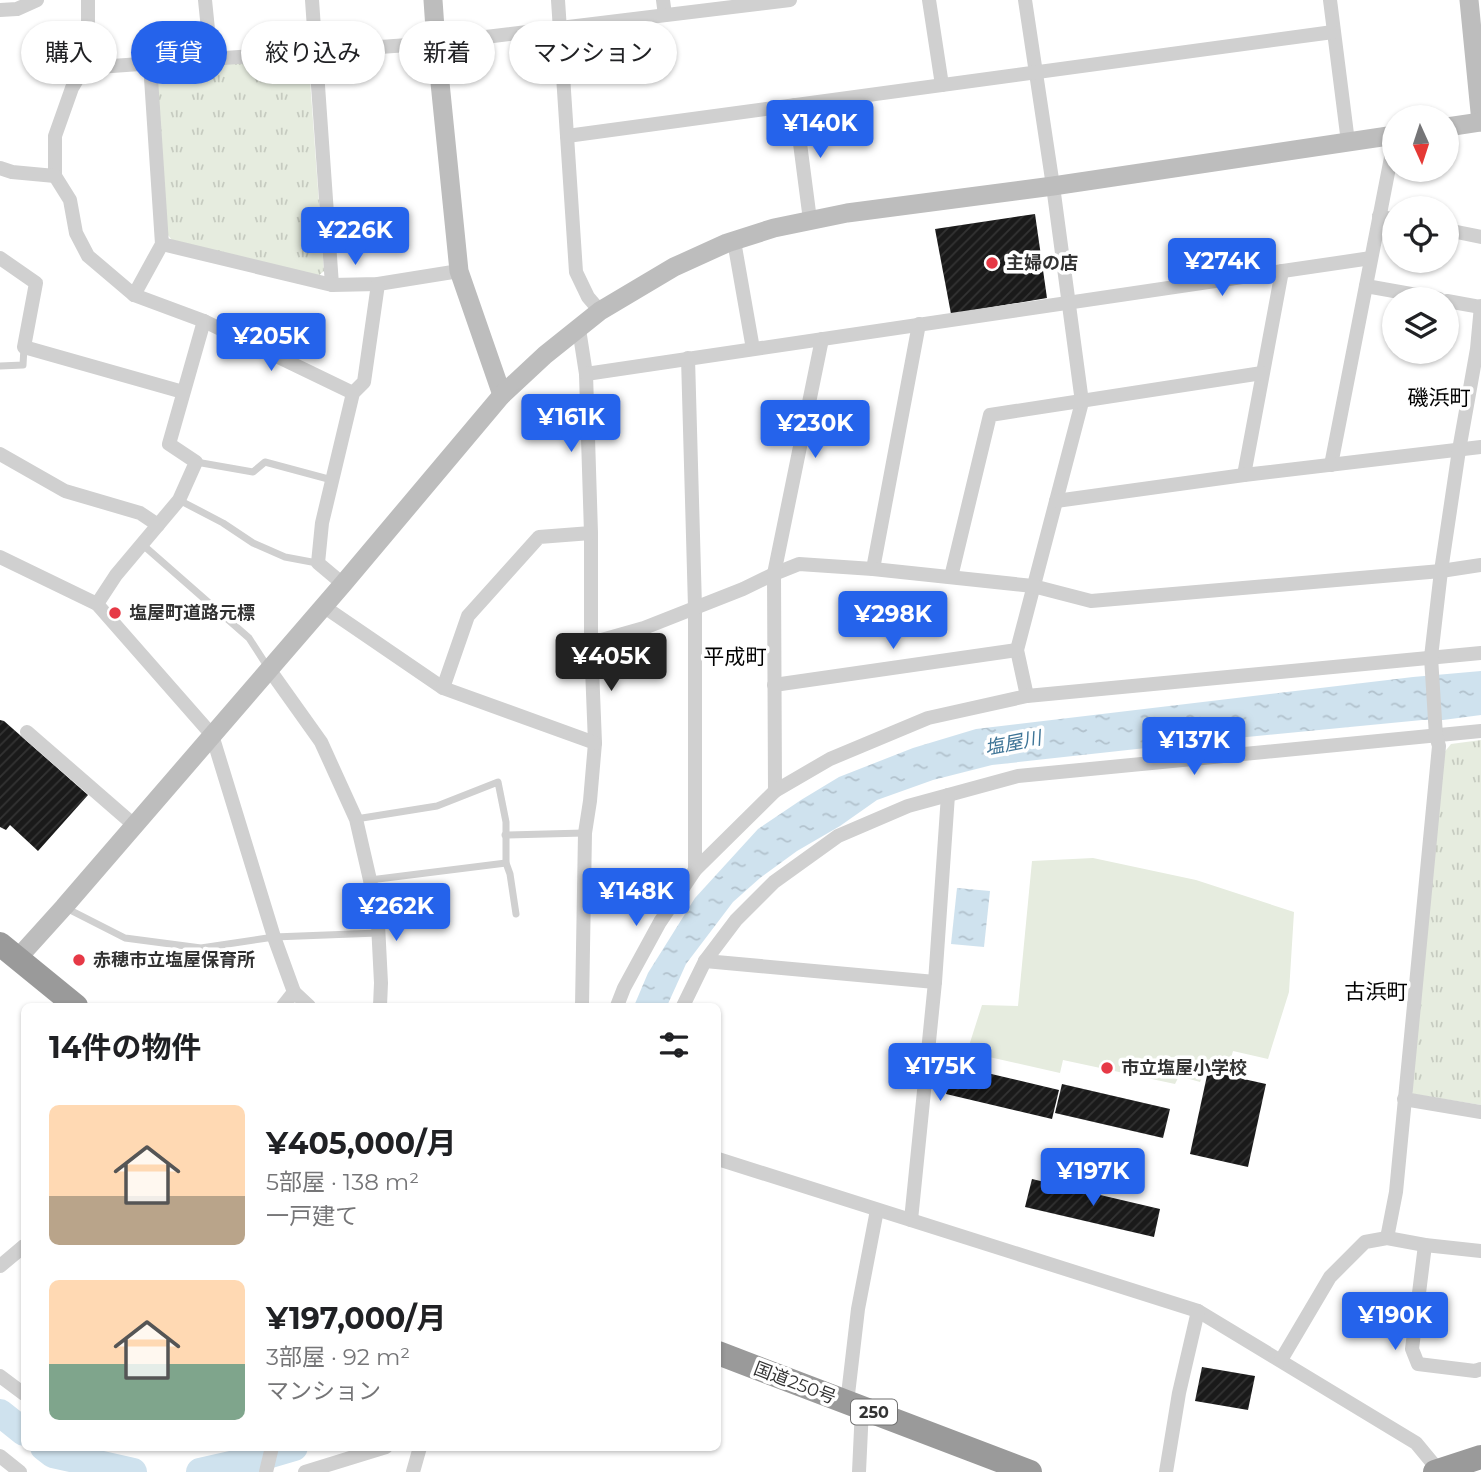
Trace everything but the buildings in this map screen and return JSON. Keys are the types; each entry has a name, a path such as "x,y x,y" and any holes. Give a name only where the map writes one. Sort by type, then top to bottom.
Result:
{"highway":[{"path":"8,951 72,1003"},
{"name":"国道250号","path":"721,1354 1030,1472"},
{"path":"1438,1471 1481,1457"}],"street":[{"path":"0,10 18,9 37,0"},
{"path":"88,0 88,21"},
{"path":"205,0 207,21"},
{"path":"312,0 314,21"},
{"path":"433,0 434,21"},
{"path":"558,0 560,21"},
{"path":"596,21 664,8 790,0"},
{"path":"929,0 942,85"},
{"path":"1025,0 1082,402 1017,650 1027,696"},
{"path":"1330,0 1348,142"},
{"path":"1460,125 1481,123 1469,0"},
{"path":"568,136 1334,32"},
{"path":"75,84 55,136 55,176 70,200 76,233 88,256 134,295 204,321 353,393"},
{"path":"134,295 162,244 151,84"},
{"path":"318,84 332,285"},
{"path":"440,84 459,271 502,395"},
{"path":"564,84 576,272 588,297 600,312"},
{"path":"794,105 810,220"},
{"path":"8,951 64,907 502,395 545,355 600,312 674,267 734,241 774,228 847,213 1382,138"},
{"path":"0,168 12,172 55,176"},
{"path":"1331,465 1386,182"},
{"path":"1459,232 1481,237"},
{"path":"734,241 753,349"},
{"path":"162,244 332,285 378,284 459,271"},
{"path":"0,258 36,283 24,347 183,392"},
{"path":"586,374 1371,258"},
{"path":"1244,475 1282,271"},
{"path":"343,584 318,563 322,523 353,393 364,382 378,284"},
{"path":"1366,286 1382,289"},
{"path":"1387,1238 1396,1192 1439,746 1431,657 1459,450 1479,349 1481,307 1459,303"},
{"path":"97,604 116,575 179,500 196,462 169,444 204,321"},
{"path":"873,569 919,324"},
{"path":"579,328 586,374 595,743 586,833 582,1003"},
{"path":"775,791 774,573 822,339"},
{"path":"688,358 695,607 695,870"},
{"path":"951,578 989,415 1262,373"},
{"path":"1056,501 1481,447"},
{"path":"0,454 65,491 139,513 158,525"},
{"path":"443,688 468,616 540,537 591,533"},
{"path":"0,557 97,604 212,735 293,992 306,1003"},
{"path":"591,643 644,628 799,564 1033,586 1091,601 1441,571 1481,565"},
{"path":"323,606 443,688 595,743"},
{"path":"774,685 1017,650"},
{"path":"618,1003 660,922 695,870 775,791 830,759 928,718 1027,696 1481,653"},
{"path":"269,669 321,742 356,819 370,880 378,933 380,1003"},
{"path":"27,732 134,825"},
{"path":"684,1003 705,961 736,920 774,882 838,836 908,806 1018,776 1481,732"},
{"path":"911,1220 935,982 948,795"},
{"path":"705,961 935,982"},
{"path":"285,1003 293,992"},
{"path":"1404,1100 1481,1112"},
{"path":"721,1160 1198,1311 1416,1443 1438,1471"},
{"path":"859,1472 855,1405 858,1309 877,1210"},
{"path":"1281,1360 1331,1276 1365,1242 1387,1238 1481,1251"},
{"path":"1425,1245 1412,1349 1418,1364 1475,1371 1481,1369"},
{"path":"0,1266 21,1248"},
{"path":"1166,1472 1179,1393 1198,1311"},
{"path":"0,1376 21,1392"},
{"path":"266,1472 271,1451"},
{"path":"305,1472 373,1451"},
{"path":"413,1472 418,1451"},
{"path":"0,1456 20,1472"}],"lane":[{"path":"0,366 23,365 24,347"},
{"path":"196,462 253,472 265,462 332,480"},
{"path":"179,500 223,523 253,543 285,557 318,563"},
{"path":"143,545 248,638 269,669"},
{"path":"356,819 437,806 498,782 506,822 506,863 516,914"},
{"path":"505,835 586,833"},
{"path":"370,880 506,863"},
{"path":"64,907 125,938 201,948 274,937 378,933"}],"green space":[{"path":"241,63 241,84 310,84 324,271 317,277 172,240 167,234 156,84 227,84 227,64"},
{"path":"1481,740 1481,1105 1413,1094 1409,1085 1442,755 1451,744"},
{"path":"1093,858 1196,880 1294,912 1289,992 1268,1059 1233,1051 1229,1065 1208,1062 1200,1082 1179,1076 1175,1084 1063,1060 1060,1073 967,1052 982,1005 1018,1006 1032,861"}],"water":[{"path":"1481,671 1481,715 992,765 933,780 877,800 797,851 733,902 686,964 668,1003 635,1003 648,973 695,898 758,829 839,777 913,748 976,729"},
{"path":"957,888 990,891 984,947 951,944"}],"waterway":[{"name":"塩屋川","path":"0,1413 21,1430"},
{"name":"塩屋川","path":"49,1451 133,1472"},
{"name":"塩屋川","path":"200,1472 280,1451"}],"place":[{"name":"主婦の店","path":"992,263"},
{"name":"塩屋町道路元標","path":"115,613"},
{"name":"赤穂市立塩屋保育所","path":"79,960"},
{"name":"市立塩屋小学校","path":"1107,1068"}],"district":[{"name":"磯浜町","path":"1439,397"},
{"name":"平成町","path":"735,656"},
{"name":"古浜町","path":"1376,991"}]}
